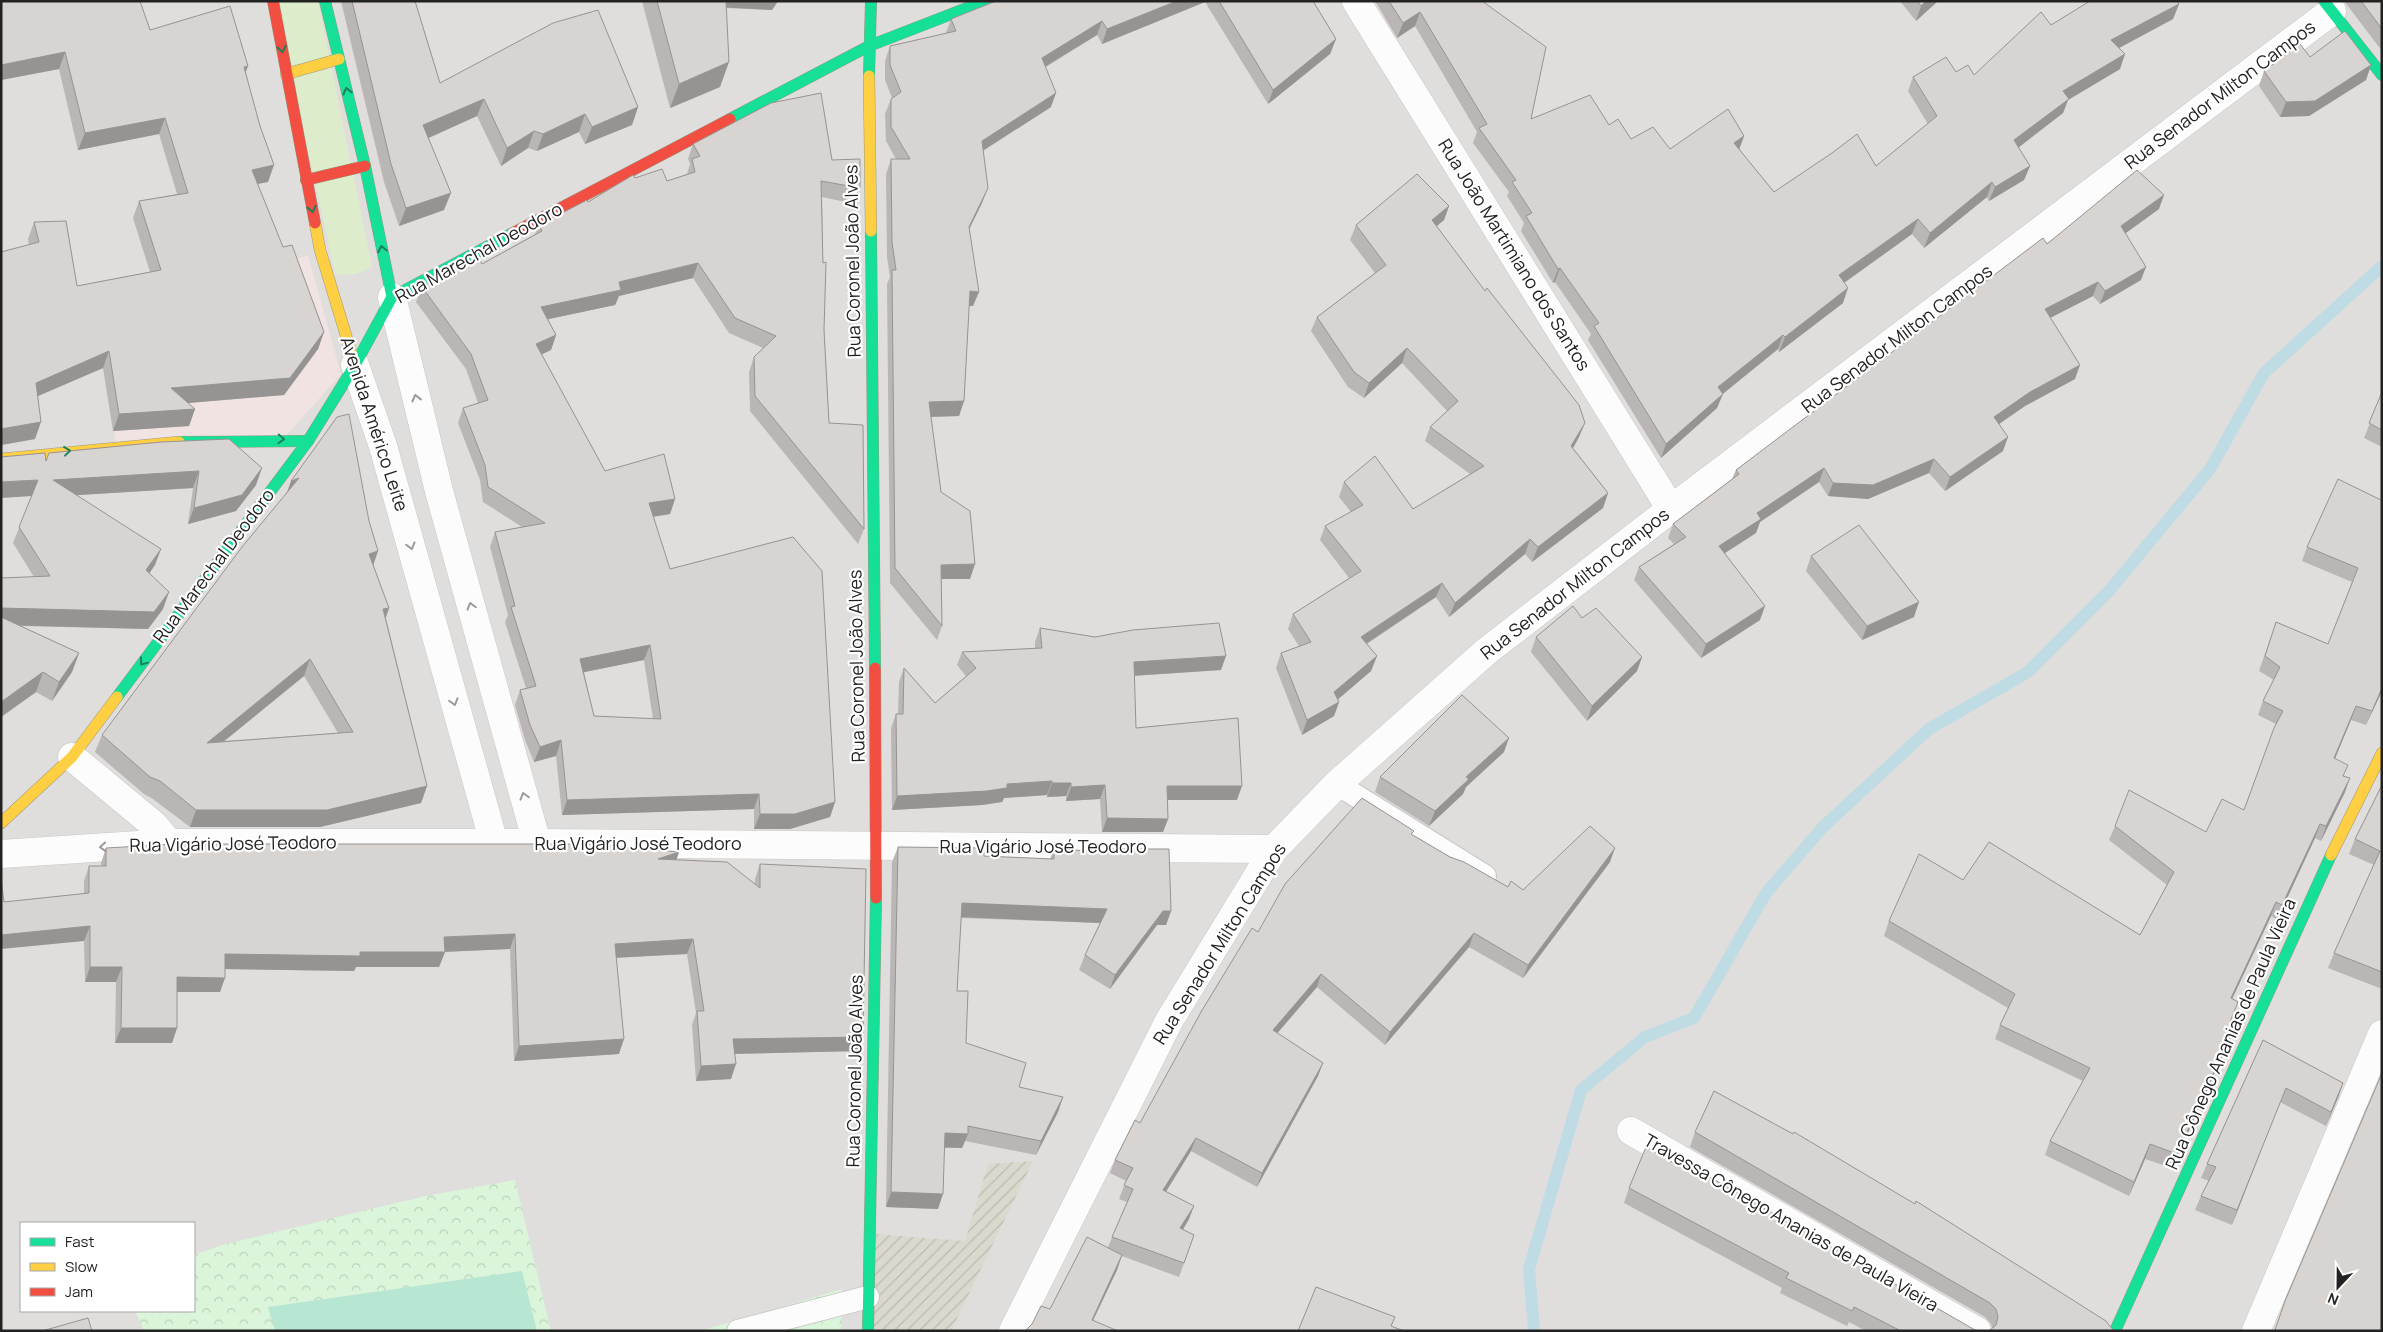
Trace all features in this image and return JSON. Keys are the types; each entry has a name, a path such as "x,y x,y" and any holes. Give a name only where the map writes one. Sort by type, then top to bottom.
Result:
{"street":[{"name":"Avenida Américo Leite","path":"272,1 306,180 327,278 383,446 494,843"},
{"path":"325,1 365,166 392,297 423,429 537,843"},
{"name":"Rua Coronel João Alves","path":"868,1331 877,846 869,46 871,1"},
{"name":"Rua Marechal Deodoro","path":"1,823 72,757 308,440 355,366 392,297 869,46 985,1"},
{"name":"Rua João Martimiano dos Santos","path":"1356,1 1671,509"},
{"path":"2328,6 2382,75"},
{"name":"Rua Senador Milton Campos","path":"1013,1331 1168,1021 1274,849 1337,784 1488,650 2328,6"},
{"path":"286,74 339,59"},
{"path":"306,180 365,166"},
{"path":"383,446 423,429"},
{"path":"1,459 113,445 246,438 308,440"},
{"path":"400,505 439,491"},
{"path":"420,577 458,559"},
{"path":"439,650 479,635"},
{"path":"464,738 504,724"},
{"name":"Rua Cônego Ananias de Paula Vieira","path":"2115,1331 2326,866 2382,753"},
{"path":"72,757 154,826 169,843"},
{"name":"Rua Vigário José Teodoro","path":"1,854 169,843 537,843 1274,849"},
{"path":"2256,1331 2382,1034"},
{"name":"Travessa Cônego Ananias de Paula Vieira","path":"1631,1131 1977,1331"}],"lane":[{"path":"1337,784 1490,879"},
{"path":"738,1331 868,1297"}],"shaded area":[{"path":"1,1 2382,1 2382,1331 1,1331"},
{"path":"308,256 341,374 286,436 116,442 92,299"},
{"path":"1033,1161 951,1331 873,1331 874,1234 965,1241 988,1164"}],"green space":[{"path":"275,1 318,1 372,267 358,273 345,275 335,273"},
{"path":"515,1180 551,1331 144,1331 135,1312 195,1312 195,1255 222,1245 425,1196"},
{"path":"522,1271 537,1331 275,1331 268,1307"},
{"path":"842,1289 841,1331 700,1331"}],"building":[{"path":"1,1 140,1 150,30 230,6 248,66 244,67 260,126 274,165 252,170 283,247 292,245 324,332 290,378 171,388 195,409 119,414 109,351 36,383 41,422 1,429 1,252 39,242 34,222 66,221 77,286 161,270 139,201 188,193 165,118 85,133 65,52 1,65"},
{"path":"352,1 415,1 440,83 553,23 598,10 638,107 592,127 585,114 543,134 534,131 507,148 484,99 423,125 451,193 406,208 391,164"},
{"path":"657,1 726,1 729,62 679,84"},
{"path":"996,1 1177,1 1107,29 1102,21 1042,58 1056,93 982,141 988,188 969,227 979,292 970,291 964,401 929,402 941,492 970,511 975,564 941,565 942,626 895,568 892,270 896,270 892,242 891,159 910,159 891,127 891,99 901,92 890,65 890,46 956,31 951,19"},
{"path":"1219,1 1313,1 1336,39 1273,90"},
{"path":"1389,1 1482,1 1546,47 1531,119 1590,95 1609,125 1618,119 1631,139 1653,127 1670,149 1728,109 1744,136 1734,143 1774,192 1857,134 1876,166 1937,116 1913,77 1946,57 1956,72 1968,65 1974,75 2041,12 2051,25 2090,1 2177,1 2179,4 2111,40 2125,54 2063,91 2069,99 2014,140 2030,166 1995,187 1992,182 1930,233 1918,219 1839,275 1848,288 1785,337 1783,335 1718,387 1723,394 1666,444 1594,326 1599,323 1560,268 1558,269 1526,216 1532,213 1512,182 1516,180 1479,128 1487,124 1420,12 1403,23"},
{"path":"1917,1 1926,1 1921,6"},
{"path":"2361,1 2382,1 2382,29"},
{"path":"2345,31 2371,65 2315,101 2286,102 2264,71 2300,44 2310,57"},
{"path":"821,93 832,160 860,159 860,188 821,181 823,263 826,262 824,330 829,423 863,425 864,529 755,396 754,357 776,336 735,318 698,263 619,282 621,290 541,307 556,335 536,344 605,471 664,454 675,499 649,503 670,569 793,537 822,571 835,802 795,814 760,814 759,794 567,800 561,740 540,747 530,725 520,690 536,686 511,607 515,606 495,532 545,523 488,487 485,465 463,408 488,400 471,354 422,287 478,257 482,264 542,231 539,225 587,200 588,202 633,175 635,178 662,169 667,181 695,172 692,159 700,156 693,144 771,103","holes":["650,645 661,719 594,716 580,659"]},
{"path":"2137,170 2164,195 2121,226 2146,267 2105,291 2098,282 2045,309 2080,365 2030,392 1994,417 2008,437 1950,477 1934,459 1873,485 1833,483 1824,468 1757,513 1761,519 1719,546 1765,606 1706,644 1639,567 1686,537 1673,524 1739,474 1736,470 2043,238 2047,244"},
{"path":"1417,174 1449,206 1432,220 1485,291 1487,288 1579,405 1585,423 1571,446 1608,493 1538,547 1530,539 1455,603 1442,583 1361,637 1377,656 1334,692 1339,702 1307,720 1281,653 1311,642 1293,614 1361,571 1325,526 1363,505 1344,482 1375,456 1413,509 1484,466 1430,427 1458,401 1407,348 1369,383 1354,372 1317,317 1386,265 1356,225"},
{"path":"2382,392 2382,430 2369,423"},
{"path":"349,414 369,521 378,551 369,554 389,608 383,609 427,786 327,810 196,810 160,781 150,777 102,735 242,547 299,478 291,481 337,417","holes":["310,659 353,732 207,743"]},
{"path":"229,439 262,468 242,495 194,508 199,471 53,480 161,549 146,570 169,592 154,612 1,608 1,578 50,576 19,527 38,480 1,482 1,457 45,453 46,461 49,453 161,442"},
{"path":"2338,479 2381,500 2382,498 2382,688 2372,711 2356,706 2334,758 2348,765 2343,776 2350,778 2326,826 2320,824 2282,905 2276,902 2231,998 2238,1002 2230,1022 2235,1025 2177,1154 2150,1144 2134,1182 2050,1141 2090,1068 2000,1025 2015,994 1889,921 1919,854 1963,880 1989,842 2140,935 2174,872 2115,826 2129,790 2206,832 2222,799 2244,810 2274,728 2283,711 2263,701 2280,667 2265,656 2276,622 2328,644 2358,568 2307,547"},
{"path":"1859,525 1919,602 1867,626 1811,556"},
{"path":"1573,606 1582,618 1596,608 1642,657 1592,706 1536,637"},
{"path":"1,617 79,653 59,682 43,672 1,702"},
{"path":"1219,623 1226,656 1134,662 1136,728 1238,718 1242,786 1167,786 1168,819 1107,818 1105,785 1071,787 1071,783 1052,783 1052,781 1007,784 1007,788 987,791 897,796 896,714 903,714 904,668 935,703 976,668 962,652 1042,648 1040,628 1095,637 1133,630"},
{"path":"1462,695 1509,738 1466,777 1469,779 1435,811 1380,777"},
{"path":"2381,787 2382,972 2334,953 2380,851 2355,839"},
{"path":"1362,798 1414,831 1411,834 1450,857 1464,862 1508,887 1511,881 1523,890 1590,826 1615,848 1528,965 1474,933 1390,1032 1321,974 1273,1030 1323,1063 1262,1173 1196,1138 1163,1190 1194,1206 1180,1228 1194,1235 1184,1263 1112,1237 1133,1189 1124,1185 1133,1168 1115,1160 1135,1120 1140,1123 1201,1012 1252,928 1258,932 1285,884"},
{"path":"175,844 592,844 679,852 658,859 727,862 760,888 760,864 866,869 863,1037 733,1039 736,1064 701,1066 697,1011 704,1011 693,939 615,944 624,1039 519,1046 515,934 444,937 445,952 360,952 360,956 225,954 225,978 177,977 177,1028 121,1028 122,967 90,967 90,926 1,935 1,879 4,902 89,893 89,866 106,866 106,848"},
{"path":"898,847 984,848 984,856 1054,859 1054,848 1109,853 1108,849 1169,849 1171,911 1163,911 1115,975 1085,955 1107,909 962,903 957,991 968,991 966,1043 1026,1063 1019,1087 1063,1097 1041,1141 968,1126 968,1134 945,1133 943,1194 891,1192"},
{"path":"2263,1040 2343,1083 2331,1112 2286,1088 2237,1210 2201,1196 2216,1167 2207,1164"},
{"path":"2382,1073 2382,1331 2277,1331 2275,1330 2285,1301"},
{"path":"1714,1091 1793,1134 1794,1132 1915,1204 1916,1201 2106,1321 2113,1330 2120,1331 1987,1331 1996,1325 1998,1317 1996,1309 1990,1303 1695,1132"},
{"path":"1646,1147 1679,1166 1682,1161 1978,1331 1901,1331 1854,1307 1852,1311 1786,1278 1789,1273 1629,1188"},
{"path":"1087,1237 1122,1255 1092,1320 1118,1331 1023,1331 1032,1324 1041,1306 1050,1309"},
{"path":"1316,1287 1395,1317 1391,1326 1404,1331 1298,1331"},
{"path":"88,1318 92,1331 42,1331"}],"waterway":[{"path":"1534,1331 1529,1269 1581,1090 1645,1037 1694,1018 1766,893 1823,827 1929,729 2028,672 2109,591 2210,469 2264,373 2382,266"}],"traffic: fast":[{"path":"325,1 365,166 392,297"},
{"path":"869,76 871,1"},
{"path":"730,119 869,46 985,1"},
{"path":"2324,1 2382,75"},
{"path":"871,231 875,668"},
{"path":"117,697 308,441 355,365 392,297 513,233"},
{"path":"179,442 308,441"},
{"path":"2115,1331 2331,855"},
{"path":"868,1331 876,898"}],"traffic: slow":[{"path":"286,74 339,59"},
{"path":"869,76 871,231"},
{"path":"315,223 320,250 355,365"},
{"path":"1,459 179,442"},
{"path":"1,823 72,757 117,697"},
{"path":"2331,855 2382,753"}],"traffic: jam":[{"path":"273,1 315,223"},
{"path":"513,233 730,119"},
{"path":"306,180 365,166"},
{"path":"875,668 876,898"}]}
